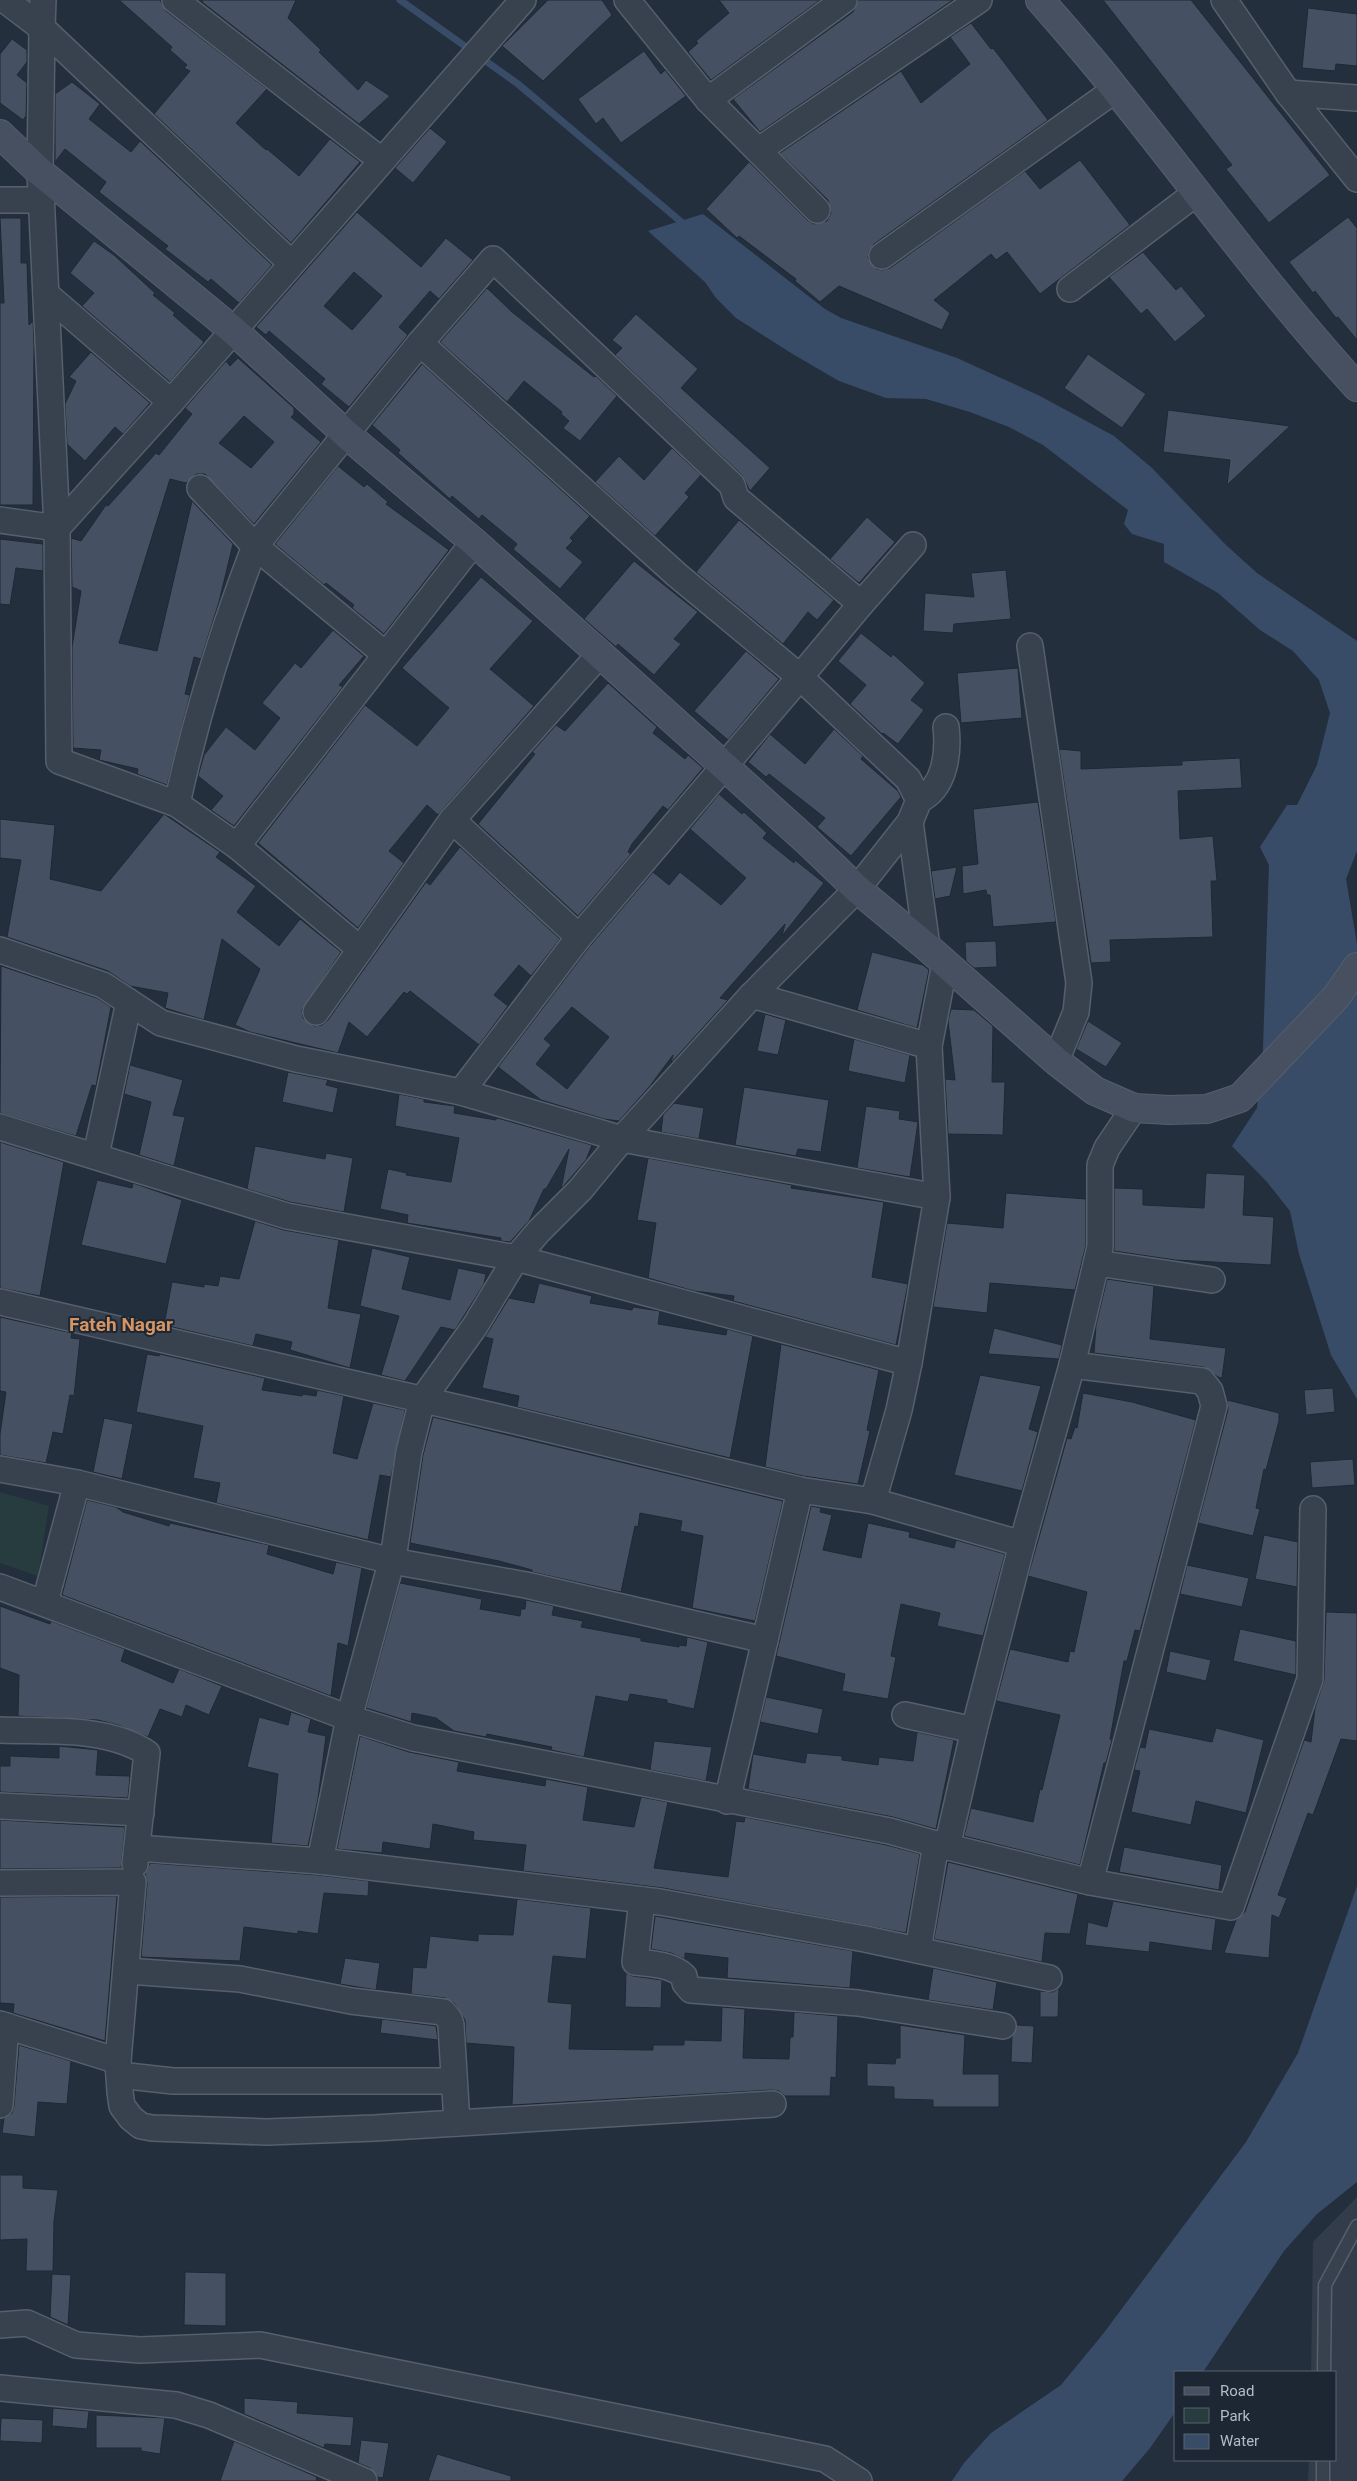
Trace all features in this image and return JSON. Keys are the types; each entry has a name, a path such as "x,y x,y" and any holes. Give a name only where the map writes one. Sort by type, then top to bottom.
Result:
{"street":[{"path":"5,0 42,28 292,263"},
{"path":"43,0 40,172 57,528 59,761 177,804 237,846 360,949"},
{"path":"175,0 381,160"},
{"path":"57,528 171,402 523,0"},
{"path":"627,0 708,100 817,210"},
{"path":"708,100 844,0"},
{"path":"759,150 979,0"},
{"path":"1040,0 1116,89 1196,193 1357,387"},
{"path":"1224,0 1288,93 1357,179"},
{"path":"882,256 1116,89"},
{"path":"1288,93 1357,98"},
{"path":"0,134 40,172 234,330 347,435 474,542 600,654 806,840 857,889 936,955 1056,1061 1095,1091 1134,1108 1169,1110 1206,1109 1240,1098 1336,998 1357,967"},
{"path":"1070,289 1196,193"},
{"path":"0,200 42,200"},
{"path":"177,804 188,755 255,546 420,343 494,259 732,485 736,498 861,604"},
{"path":"46,294 171,402"},
{"path":"420,343 677,575 800,677 908,779 936,955 929,1046 937,1197 909,1363 899,1410 872,1501"},
{"path":"200,488 255,546 386,655"},
{"path":"0,520 57,528"},
{"path":"237,846 474,542"},
{"path":"461,1092 579,937 913,545"},
{"path":"1030,646 1079,983 1076,1012 1056,1061"},
{"path":"316,1012 452,820 600,654"},
{"path":"320,1861 349,1718 392,1561 409,1452 422,1400 475,1326 516,1258 539,1231 580,1190 622,1138 752,996 857,889 914,811 930,795 942,771 948,749 946,728"},
{"path":"452,820 579,937"},
{"path":"0,950 103,984 161,1022 296,1059 461,1092 622,1138 937,1197"},
{"path":"752,996 929,1046"},
{"path":"96,1155 129,1002"},
{"path":"918,1950 942,1846 1022,1544 1072,1365 1097,1263 1100,1248 1100,1165 1107,1148 1134,1108"},
{"path":"0,1127 96,1155 287,1216 516,1258 909,1363"},
{"path":"1097,1263 1212,1280"},
{"path":"0,1302 800,1490 872,1501 1022,1544"},
{"path":"1072,1365 1202,1381 1210,1391 1214,1406 1090,1882"},
{"path":"0,1469 78,1483 392,1561 526,1585 765,1640"},
{"path":"45,1602 78,1483"},
{"path":"727,1801 800,1490"},
{"path":"0,1587 45,1602 349,1718 413,1738 727,1801 890,1830 942,1846 1090,1882 1231,1907 1310,1679 1313,1509"},
{"path":"904,1715 974,1730"},
{"path":"0,1730 104,1735 132,1743 147,1753 133,1882 118,2068 122,2106 130,2118 141,2126 267,2132 375,2128 773,2104"},
{"path":"0,1806 141,1812"},
{"path":"137,1848 320,1861 642,1900 918,1950 1049,1978"},
{"path":"0,1882 133,1882"},
{"path":"642,1900 635,1962 660,1965 677,1970 684,1976 685,1983 690,1990 858,2003 1003,2026"},
{"path":"127,1971 240,1980 351,2001 443,2012 450,2019 451,2025 457,2123"},
{"path":"0,2105 3,2025 118,2068 173,2081 454,2081"},
{"path":"0,2325 27,2323 76,2345 140,2350 260,2345 825,2459 858,2481"},
{"path":"0,2388 176,2405 209,2415 327,2473 364,2481"}],"lane":[{"path":"1324,2371 1325,2285 1357,2226"},
{"path":"1323,2461 1323,2481"}],"shaded area":[{"path":"1357,2197 1357,2481 1308,2481 1309,2461 1337,2461 1337,2371 1311,2371 1313,2242"}],"green space":[{"path":"0,1492 49,1506 38,1576 0,1563"}],"water":[{"path":"703,214 825,309 841,318 957,358 1038,395 1114,436 1152,468 1226,545 1257,573 1357,641 1357,851 1346,879 1357,944 1357,1399 1331,1355 1299,1254 1290,1211 1267,1182 1232,1146 1257,1108 1263,1049 1269,865 1260,847 1287,805 1297,805 1317,765 1330,713 1319,680 1293,651 1260,630 1218,593 1164,562 1164,544 1132,534 1124,524 1128,510 1043,445 1009,427 970,412 926,399 886,398 839,381 736,318 716,298 705,282 648,231"},
{"path":"1357,1886 1357,2182 1317,2214 1284,2251 1204,2371 1174,2371 1174,2414 1150,2448 1122,2481 952,2481 964,2463 991,2433 1061,2385 1103,2334 1246,2142 1298,2053"}],"building":[{"path":"119,0 160,0 166,11 267,89 236,123 299,176 330,139 360,162 291,243 154,114 190,71 184,68 187,65 170,50 172,47"},
{"path":"203,0 296,0 288,18 321,50 319,52 358,90 366,80 390,96 359,124 202,2"},
{"path":"548,0 602,0 612,15 543,81 502,46"},
{"path":"719,0 820,0 711,80 688,52 698,43 696,41 729,13"},
{"path":"858,0 953,0 760,132 733,99 853,12"},
{"path":"1103,0 1191,0 1330,175 1269,223 1226,169 1232,165"},
{"path":"1308,8 1357,14 1357,66 1336,64 1335,71 1302,68"},
{"path":"971,23 991,49 993,48 1048,120 874,244 869,251 868,258 876,269 890,268 1025,171 1040,189 1080,160 1130,225 1040,294 1007,252 996,260 991,254 934,300 950,313 942,330 839,286 820,302 795,281 796,279 739,236 737,238 706,209 749,162 807,220 814,224 827,221 831,213 828,200 780,153 901,71 921,103 970,64 950,37"},
{"path":"12,39 27,50 27,62 17,75 27,83 26,116 23,120 0,103 0,54"},
{"path":"644,51 661,74 665,70 686,96 621,143 603,118 596,124 578,99"},
{"path":"72,82 100,104 89,119 131,152 140,141 272,265 239,303 211,279 208,282 165,249 168,246 99,192 106,182 65,149 55,162 55,94"},
{"path":"430,128 447,142 413,183 395,168"},
{"path":"357,212 421,267 446,238 473,260 439,299 430,291 399,327 408,335 349,407 321,384 325,379 269,331 266,335 256,327","holes":["354,272 382,296 352,330 324,306"]},
{"path":"1348,217 1357,228 1357,340 1338,317 1336,318 1315,291 1313,293 1289,262"},
{"path":"0,218 21,218 21,263 27,263 29,325 33,321 34,344 33,505 0,505 0,303 4,303"},
{"path":"94,241 114,255 155,293 153,295 175,313 173,315 204,342 170,382 82,306 94,293 70,273"},
{"path":"1143,252 1176,290 1181,286 1206,316 1175,342 1147,309 1141,314 1109,277"},
{"path":"487,288 512,312 594,377 596,376 617,396 580,441 563,428 569,421 561,414 562,412 524,381 507,402 440,342"},
{"path":"636,314 698,369 681,388 770,468 750,491 742,475 615,355 622,348 612,340"},
{"path":"91,352 150,403 123,434 115,427 85,461 67,444 65,404 76,381 69,377"},
{"path":"1088,354 1146,394 1122,428 1064,388"},
{"path":"238,358 294,408 294,414 291,417 321,442 254,524 205,474 196,474 186,483 170,479 119,643 157,651 192,501 233,544 219,602 201,659 194,657 185,694 190,695 167,785 137,774 138,769 99,760 101,750 73,748 72,647 81,591 72,587 71,538 81,541 106,505 108,506 156,453 159,455 192,414 185,408 226,361 230,366","holes":["244,416 274,442 251,468 219,443"]},
{"path":"422,364 590,516 570,538 573,541 566,548 583,562 560,589 513,549 517,544 482,515 479,519 452,496 450,499 398,453 400,450 372,425"},
{"path":"1168,410 1290,426 1227,485 1230,460 1163,452"},
{"path":"672,448 701,475 685,493 689,497 655,536 595,482 619,456 644,480"},
{"path":"338,466 364,487 367,484 388,502 386,504 449,550 384,634 352,608 354,605 326,583 324,585 275,544"},
{"path":"867,517 895,542 859,583 830,559"},
{"path":"739,520 834,600 817,620 808,612 783,644 696,572"},
{"path":"0,539 43,544 43,571 16,568 10,605 0,604"},
{"path":"634,561 698,612 674,639 681,644 654,675 618,644 616,647 584,619"},
{"path":"1006,570 1011,619 954,624 953,633 923,631 925,593 974,597 971,573"},
{"path":"481,577 533,621 490,669 534,706 438,815 427,805 389,851 404,863 358,928 258,843 365,705 417,746 449,708 402,668"},
{"path":"333,630 364,656 339,685 343,687 234,826 211,810 223,796 198,776 204,755 226,727 255,750 280,718 262,703 295,663 301,668"},
{"path":"861,633 891,657 893,654 925,683 911,700 924,710 898,744 882,734 850,704 866,685 838,661"},
{"path":"746,651 779,679 728,740 694,711"},
{"path":"1018,668 1022,718 961,723 957,673"},
{"path":"608,683 657,727 653,733 685,759 688,755 703,768 668,810 663,806 632,844 628,852 631,854 578,916 478,824 535,754 532,752 556,725 565,731"},
{"path":"834,729 863,756 861,759 898,791 901,797 851,856 817,827 825,818 769,774 766,777 748,762 770,734 805,764"},
{"path":"1059,749 1081,751 1081,769 1182,765 1182,761 1240,758 1242,788 1178,791 1180,839 1213,836 1217,881 1211,881 1213,937 1110,940 1111,962 1091,963"},
{"path":"719,794 742,814 744,812 767,833 763,838 794,863 795,860 824,883 782,936 785,924 720,998 728,1000 671,1063 673,1055 650,1086 619,1121 604,1119 541,1100 498,1067 590,946 653,872 669,885 680,872 721,905 746,878 690,829","holes":["572,1007 609,1037 567,1089 536,1064 551,1045 544,1039"]},
{"path":"1038,802 1056,922 993,927 990,895 987,895 986,890 963,894 962,866 978,864 973,809"},
{"path":"164,814 220,852 216,857 256,886 237,912 279,946 300,919 341,952 302,1010 303,1018 314,1026 322,1025 328,1020 426,882 430,885 460,847 560,939 531,976 519,965 494,995 508,1006 479,1045 410,991 407,994 404,992 367,1037 349,1022 338,1053 250,1032 235,1025 260,969 222,939 204,1020 165,1008 168,993 130,986 108,971 7,937 21,860 0,858 0,819 55,825 50,879 101,891"},
{"path":"957,867 950,896 935,899 931,871"},
{"path":"996,941 997,967 974,968 966,961 965,942"},
{"path":"872,952 923,965 929,970 917,1028 857,1010"},
{"path":"1,966 97,998 111,1007 96,1086 92,1085 76,1136 0,1113"},
{"path":"951,1009 974,1010 993,1026 992,1082 1005,1082 1003,1135 948,1134 945,1079 955,1080 948,1021"},
{"path":"765,1014 786,1020 778,1055 757,1051"},
{"path":"1088,1021 1122,1043 1106,1067 1076,1049"},
{"path":"854,1039 910,1055 905,1083 848,1071"},
{"path":"130,1065 183,1080 173,1115 185,1117 174,1166 139,1155 151,1102 124,1094"},
{"path":"288,1072 328,1080 326,1085 338,1088 333,1113 282,1102"},
{"path":"744,1087 829,1100 821,1152 798,1149 796,1156 735,1145"},
{"path":"399,1094 424,1099 424,1102 455,1106 454,1113 496,1120 496,1118 501,1119 592,1145 586,1160 561,1189 569,1149 546,1189 544,1189 529,1221 510,1242 501,1241 501,1238 407,1223 408,1215 380,1209 388,1169 407,1173 406,1175 451,1182 459,1138 395,1126"},
{"path":"674,1103 704,1108 699,1139 661,1132 663,1115"},
{"path":"866,1106 900,1111 899,1119 918,1122 910,1177 857,1168"},
{"path":"0,1142 64,1162 40,1296 0,1288"},
{"path":"255,1146 325,1159 326,1153 353,1158 344,1212 290,1202 247,1189"},
{"path":"648,1158 792,1185 791,1188 884,1202 872,1277 908,1284 896,1345 733,1301 734,1296 694,1291 648,1278 656,1223 637,1220"},
{"path":"1206,1173 1245,1175 1243,1215 1274,1217 1271,1265 1175,1260 1114,1251 1114,1188 1143,1189 1143,1205 1204,1208"},
{"path":"97,1180 132,1188 133,1183 182,1200 166,1264 81,1245"},
{"path":"1006,1193 1086,1199 1086,1245 1075,1290 990,1283 987,1313 933,1307 947,1223 1003,1228"},
{"path":"255,1221 284,1230 339,1240 328,1308 361,1314 350,1368 290,1350 292,1342 256,1334 253,1346 164,1325 172,1282 204,1287 204,1284 218,1286 220,1276 239,1279"},
{"path":"372,1248 410,1257 402,1289 450,1300 458,1268 486,1274 484,1284 455,1330 441,1327 405,1381 381,1375 399,1316 360,1306"},
{"path":"1107,1279 1154,1286 1150,1339 1226,1348 1222,1378 1204,1367 1094,1353 1096,1325"},
{"path":"539,1283 592,1296 590,1303 632,1310 633,1307 660,1311 658,1324 726,1335 727,1329 753,1336 730,1458 517,1407 519,1396 482,1388 493,1339 485,1337 509,1298 534,1303"},
{"path":"0,1317 72,1333 71,1338 80,1339 74,1396 70,1395 63,1434 53,1432 46,1463 0,1455 0,1434 6,1392 0,1391"},
{"path":"994,1328 1062,1345 1059,1359 988,1354"},
{"path":"781,1344 879,1370 867,1430 870,1431 858,1484 803,1476 765,1467"},
{"path":"147,1354 159,1356 160,1354 265,1378 262,1390 302,1396 303,1394 316,1396 317,1390 344,1396 333,1453 357,1459 373,1403 405,1410 391,1477 380,1475 368,1540 216,1503 220,1483 193,1478 203,1426 136,1412"},
{"path":"980,1375 1041,1386 1029,1429 1038,1432 1022,1491 954,1475"},
{"path":"1333,1388 1335,1412 1306,1415 1304,1390"},
{"path":"1083,1393 1132,1402 1196,1420 1140,1631 1135,1630 1127,1661 1124,1661 1110,1739 1112,1740 1106,1763 1104,1763 1080,1865 964,1836 971,1808 1033,1822 1040,1789 1042,1790 1060,1715 996,1701 1010,1649 1068,1662 1070,1651 1074,1652 1087,1592 1028,1576 1067,1438 1071,1439 1075,1427 1077,1428"},
{"path":"1227,1400 1279,1413 1279,1421 1266,1470 1264,1469 1256,1508 1260,1509 1253,1536 1198,1523 1228,1410"},
{"path":"433,1417 783,1501 755,1621 692,1608 703,1536 680,1531 682,1521 640,1513 638,1527 635,1526 621,1592 532,1572 532,1570 499,1561 410,1543 423,1455"},
{"path":"104,1418 133,1424 122,1479 93,1472"},
{"path":"1353,1459 1355,1485 1312,1488 1310,1462"},
{"path":"87,1500 116,1507 123,1512 169,1526 170,1523 269,1545 267,1554 333,1574 336,1562 362,1568 348,1646 338,1643 331,1696 62,1595"},
{"path":"811,1506 821,1508 820,1512 832,1515 823,1550 861,1558 868,1523 910,1532 909,1537 954,1548 956,1540 1005,1554 983,1636 937,1626 940,1613 901,1604 891,1656 896,1657 888,1699 842,1691 845,1674 776,1656"},
{"path":"1264,1535 1298,1542 1297,1587 1255,1579"},
{"path":"1187,1565 1249,1578 1242,1607 1180,1594"},
{"path":"400,1583 482,1599 480,1609 520,1616 521,1609 525,1609 526,1600 554,1606 552,1615 583,1621 581,1627 641,1638 641,1641 679,1647 679,1645 686,1646 687,1637 708,1642 694,1709 667,1703 667,1700 630,1694 628,1702 596,1696 584,1757 551,1750 552,1747 487,1734 486,1737 454,1731 436,1718 412,1713 411,1722 366,1708"},
{"path":"0,1606 50,1624 51,1621 125,1649 121,1661 173,1683 179,1669 222,1686 209,1715 186,1705 182,1717 160,1709 148,1737 118,1725 98,1720 18,1716 19,1675 0,1668"},
{"path":"1326,1612 1357,1613 1357,1741 1341,1739 1313,1815 1308,1813 1278,1895 1287,1898 1279,1918 1272,1915 1269,1958 1224,1953 1236,1920 1245,1912 1304,1740 1311,1742 1315,1708 1324,1680"},
{"path":"1240,1629 1296,1641 1296,1675 1233,1661"},
{"path":"1170,1651 1211,1660 1206,1681 1166,1672"},
{"path":"766,1697 823,1709 818,1734 760,1722"},
{"path":"291,1712 311,1719 308,1732 326,1736 318,1799 308,1846 271,1843 278,1774 247,1767 259,1717 288,1725"},
{"path":"1216,1728 1264,1740 1246,1813 1196,1801 1191,1825 1131,1812 1140,1771 1134,1770 1140,1747 1145,1748 1149,1729 1212,1742"},
{"path":"917,1732 954,1740 936,1829 893,1817 748,1789 753,1754 805,1763 807,1753 842,1756 842,1760 878,1765 879,1757 913,1761"},
{"path":"360,1736 409,1752 459,1762 457,1771 545,1786 546,1779 588,1787 583,1820 634,1827 641,1797 668,1802 654,1868 728,1877 736,1821 744,1822 745,1817 887,1845 920,1854 906,1933 663,1888 523,1871 526,1845 473,1840 474,1832 433,1824 430,1849 383,1842 382,1853 337,1849"},
{"path":"654,1741 712,1747 706,1781 650,1770"},
{"path":"59,1746 98,1750 96,1775 130,1776 128,1798 0,1792 0,1766 10,1766 10,1756 59,1758"},
{"path":"0,1820 125,1827 121,1868 0,1869"},
{"path":"1124,1847 1222,1865 1219,1890 1119,1872"},
{"path":"948,1862 1078,1894 1070,1934 1045,1933 1042,1962 934,1939"},
{"path":"150,1863 319,1875 369,1881 368,1896 324,1893 318,1934 298,1931 298,1934 244,1927 240,1961 141,1957 147,1883 145,1874"},
{"path":"117,1896 105,2041 13,2013 14,2004 0,2003 0,1897"},
{"path":"517,1899 591,1908 586,1959 553,1956 548,2002 572,2004 569,2049 653,2050 653,2045 684,2045 684,2040 721,2041 722,2007 745,2009 743,2058 789,2059 790,2037 793,2037 794,2012 838,2016 836,2078 831,2077 830,2096 785,2096 779,2091 772,2090 512,2105 514,2047 466,2043 465,2020 454,2003 445,1998 411,1994 413,1967 426,1968 430,1936 478,1941 478,1934 513,1935"},
{"path":"1113,1901 1216,1919 1212,1951 1150,1942 1149,1952 1085,1945 1088,1922 1107,1927"},
{"path":"655,1916 853,1951 850,1988 727,1978 728,1958 685,1953 685,1959 671,1953 651,1949"},
{"path":"345,1958 380,1963 376,1990 340,1984"},
{"path":"933,1968 997,1982 993,2010 928,2000"},
{"path":"626,1973 633,1976 662,1980 661,2008 625,2007"},
{"path":"1059,1988 1058,2017 1040,2017 1040,1991 1053,1992"},
{"path":"382,2019 436,2026 438,2040 380,2033"},
{"path":"900,2025 965,2035 963,2074 999,2074 999,2107 933,2107 933,2100 894,2099 894,2087 867,2086 867,2063 895,2064 896,2058 900,2058"},
{"path":"1017,2025 1034,2026 1032,2063 1011,2062 1012,2037"},
{"path":"19,2045 71,2061 67,2104 38,2102 35,2137 2,2133 4,2118 12,2113 14,2106"},
{"path":"0,2175 23,2175 23,2188 58,2190 54,2221 53,2271 26,2271 27,2239 0,2240"},
{"path":"185,2272 226,2273 226,2326 184,2325"},
{"path":"52,2274 71,2275 68,2325 50,2317"},
{"path":"244,2398 298,2402 297,2413 354,2417 351,2446 325,2444 324,2448 244,2414"},
{"path":"53,2408 89,2411 87,2429 52,2426"},
{"path":"96,2415 165,2418 160,2454 141,2451 141,2448 96,2448"},
{"path":"1,2418 43,2420 42,2443 0,2441"},
{"path":"361,2440 389,2443 383,2478 377,2477 370,2468 358,2463"},
{"path":"234,2441 317,2477 316,2481 220,2481"},
{"path":"437,2454 511,2476 511,2481 428,2481"}],"waterway":[{"path":"400,0 518,84 686,226"}],"district":[{"name":"Fateh Nagar","path":"121,1324"}]}
